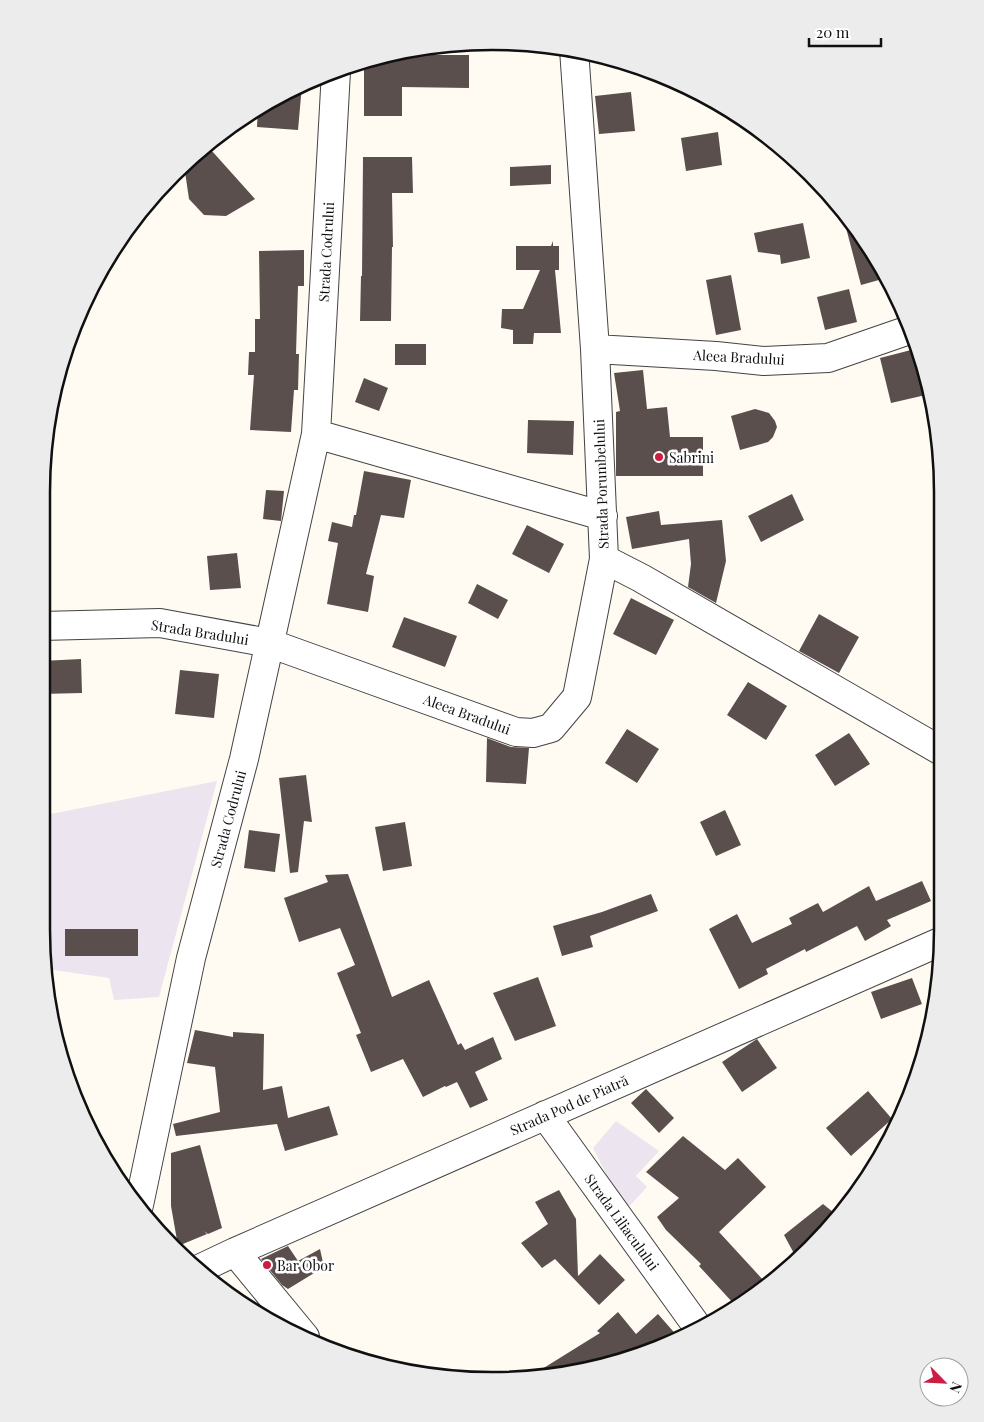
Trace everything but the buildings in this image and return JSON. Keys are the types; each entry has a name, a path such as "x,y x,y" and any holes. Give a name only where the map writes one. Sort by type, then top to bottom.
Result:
{"street":[{"name":"Strada Porumbelului","path":"575,58 596,348 604,559 650,583 934,747"},
{"name":"Strada Codrului","path":"140,1198 191,958 244,759 316,434 336,79"},
{"name":"Aleea Bradului","path":"596,348 764,360 828,358 904,332"},
{"path":"316,434 603,516"},
{"name":"Aleea Bradului","path":"269,643 516,732 533,733 551,728 577,697 604,559"},
{"name":"Strada Bradului","path":"50,626 160,623 269,643"},
{"name":"Strada Pod de Piatră","path":"206,1266 933,945"},
{"name":"Strada Liliaculului","path":"545,1115 694,1322"},
{"path":"235,1252 295,1325"}],"shaded area":[{"path":"217,781 159,997 114,1000 109,978 52,970 50,930 50,814"},
{"path":"616,1121 659,1151 636,1176 647,1187 625,1211 593,1148"}],"place":[{"name":"Sabrini","path":"659,457"},
{"name":"Bar Obor","path":"267,1265"}]}
